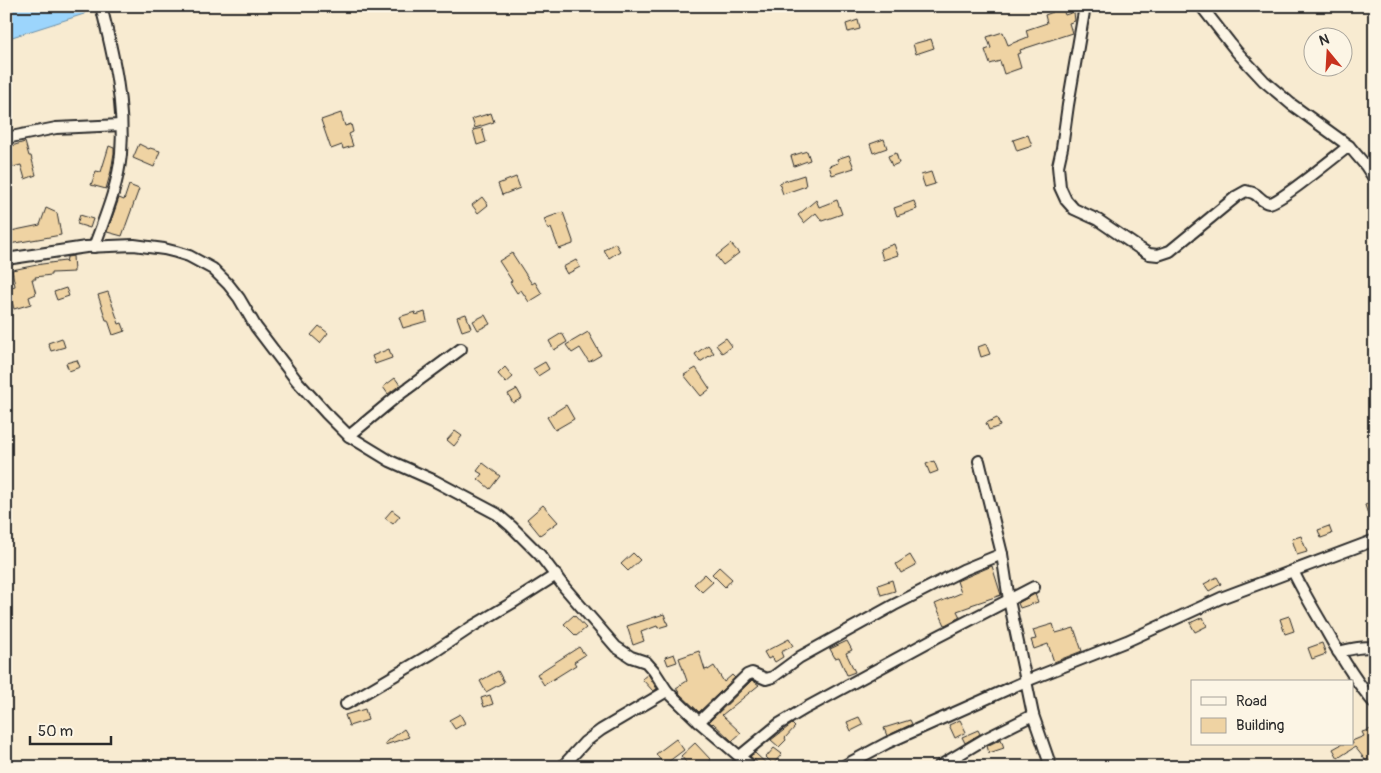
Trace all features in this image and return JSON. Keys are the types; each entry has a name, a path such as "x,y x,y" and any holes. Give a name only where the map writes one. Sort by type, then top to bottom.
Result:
{"street":[{"path":"94,246 116,180 121,154 121,125 116,76 101,6"},
{"path":"1086,6 1058,166 1060,187 1066,200 1074,209 1098,220 1149,254 1170,251 1237,196 1246,191 1255,193 1266,203 1273,203 1349,146"},
{"path":"1201,6 1237,52 1264,81 1319,125 1349,146 1375,180"},
{"path":"6,138 56,128 121,125"},
{"path":"6,259 94,246 134,245 164,248 189,256 213,268 239,298 256,327 297,382 349,436 390,461 433,480 498,514 540,555 565,588 616,647 631,657 646,662 667,690 699,722 752,767"},
{"path":"349,436 396,397 461,349"},
{"path":"979,461 1002,554 1009,600 1033,715 1051,767"},
{"path":"842,767 887,743 1026,681 1128,641 1222,598 1375,540"},
{"path":"699,722 746,675 752,673 766,679 773,676 800,657 894,605 963,570 1002,554"},
{"path":"1293,571 1301,589 1338,652 1365,693 1375,704"},
{"path":"346,704 512,604 556,575"},
{"path":"740,756 779,724 799,712 1034,587"},
{"path":"1338,652 1367,646 1375,648"},
{"path":"562,767 585,742 601,730 667,690"},
{"path":"938,767 980,742 1033,715"}],"water":[{"path":"6,6 88,6 88,8 84,14 6,39"}],"building":[{"path":"1062,7 1065,15 1074,12 1075,21 1069,23 1072,33 1020,50 1021,53 1017,54 1021,68 1004,74 1000,61 990,64 985,50 991,48 987,37 1003,32 1008,45 1028,37 1026,30 1047,23 1045,15 1053,12 1052,10"},
{"path":"858,20 860,29 848,32 846,24"},
{"path":"931,39 934,48 916,54 913,44"},
{"path":"341,113 345,126 351,124 353,132 349,134 353,146 343,149 342,145 331,149 321,120"},
{"path":"491,113 494,122 475,128 472,119"},
{"path":"482,128 486,142 477,145 473,130"},
{"path":"1028,135 1032,146 1017,151 1013,140"},
{"path":"884,139 887,148 873,153 870,144"},
{"path":"25,142 36,175 25,179 21,165 13,167 8,147"},
{"path":"139,144 149,149 160,151 154,167 133,158"},
{"path":"109,146 114,148 114,153 106,189 91,185 96,171 101,172"},
{"path":"807,151 810,160 794,166 791,156"},
{"path":"896,153 899,163 892,166 888,156"},
{"path":"849,155 854,168 832,175 829,166 838,163 837,159"},
{"path":"931,172 935,184 925,187 921,175"},
{"path":"804,175 806,186 783,194 779,183"},
{"path":"516,177 520,188 502,195 498,184"},
{"path":"129,185 139,189 122,236 107,232 119,198 124,200"},
{"path":"482,197 488,205 478,213 472,205"},
{"path":"816,200 819,207 837,200 842,214 822,221 816,213 804,223 798,215"},
{"path":"914,201 917,209 897,216 894,208"},
{"path":"46,208 57,213 61,235 9,244 6,232 40,225"},
{"path":"563,212 573,244 559,249 551,228 548,229 544,219"},
{"path":"80,215 93,219 90,228 77,224"},
{"path":"615,243 620,251 609,258 604,250"},
{"path":"731,244 739,253 723,265 716,256"},
{"path":"894,244 898,255 883,260 880,249"},
{"path":"512,253 532,284 535,282 542,294 529,302 521,290 517,293 510,282 512,281 499,261"},
{"path":"73,256 74,272 51,273 51,275 32,279 36,294 29,297 31,304 14,309 11,298 6,299 6,289 15,286 12,270 65,261 66,263 67,257"},
{"path":"576,260 580,267 567,274 563,267"},
{"path":"66,288 69,296 57,300 54,292"},
{"path":"108,292 119,324 122,323 125,331 113,335 98,295"},
{"path":"415,312 416,315 425,312 427,321 403,328 399,317"},
{"path":"466,314 471,328 462,331 457,317"},
{"path":"485,315 490,324 478,330 473,321"},
{"path":"319,326 328,333 320,343 311,335"},
{"path":"588,332 601,355 589,362 580,348 572,353 566,345"},
{"path":"562,333 567,342 554,350 549,341"},
{"path":"62,338 65,347 51,351 48,343"},
{"path":"726,338 732,346 722,353 716,345"},
{"path":"986,344 990,354 981,357 978,347"},
{"path":"708,345 714,353 700,362 695,354"},
{"path":"389,349 392,358 375,364 372,356"},
{"path":"77,360 80,367 69,371 66,363"},
{"path":"545,362 549,369 538,376 533,369"},
{"path":"505,367 513,377 506,383 498,374"},
{"path":"696,368 710,389 701,396 684,375"},
{"path":"395,378 400,385 388,394 383,387"},
{"path":"517,389 522,398 513,403 508,394"},
{"path":"566,405 574,419 555,430 547,417"},
{"path":"997,418 1000,426 989,430 986,423"},
{"path":"455,431 462,436 454,446 447,440"},
{"path":"934,461 938,471 930,474 926,464"},
{"path":"483,463 500,476 490,489 478,479 482,474 477,471"},
{"path":"1375,501 1375,530 1373,530 1365,505"},
{"path":"543,505 558,522 540,535 527,519"},
{"path":"392,510 400,516 393,524 385,518"},
{"path":"1329,526 1332,534 1321,538 1318,530"},
{"path":"1301,536 1307,552 1297,555 1292,539"},
{"path":"633,553 640,560 628,571 621,564"},
{"path":"910,555 916,565 901,573 896,564"},
{"path":"992,566 1001,595 957,611 960,617 945,625 935,604 961,593 957,581"},
{"path":"719,567 732,579 725,587 712,574"},
{"path":"705,574 713,582 702,592 694,584"},
{"path":"1217,577 1221,584 1209,591 1204,584"},
{"path":"892,580 895,591 881,595 878,585"},
{"path":"1035,594 1038,602 1020,608 1018,603"},
{"path":"664,614 668,625 658,628 657,626 641,632 644,641 633,645 627,626"},
{"path":"574,615 586,628 576,636 564,624"},
{"path":"1289,616 1294,631 1285,634 1280,619"},
{"path":"1203,617 1207,626 1195,632 1190,623"},
{"path":"1053,624 1056,633 1074,628 1082,651 1054,662 1048,644 1034,649 1031,640 1036,639 1033,630"},
{"path":"789,639 793,646 781,652 783,657 775,662 772,657 768,659 764,652"},
{"path":"847,641 852,650 846,653 855,672 847,675 839,657 835,658 830,649"},
{"path":"1322,643 1326,654 1312,659 1308,648"},
{"path":"579,647 585,655 574,662 576,665 544,685 537,674"},
{"path":"699,651 705,670 714,666 724,682 732,675 735,678 699,712 676,688 687,681 679,658"},
{"path":"674,654 677,662 668,665 665,657"},
{"path":"498,671 504,682 486,692 480,681"},
{"path":"648,674 657,689 653,691 642,679"},
{"path":"752,680 759,685 722,715 741,733 732,741 713,723 709,722"},
{"path":"490,695 493,704 484,707 481,698"},
{"path":"365,709 368,720 349,726 345,715"},
{"path":"460,714 465,723 455,729 449,720"},
{"path":"859,717 863,725 851,731 847,722"},
{"path":"910,720 912,724 887,736 884,728"},
{"path":"960,720 966,732 955,738 949,725"},
{"path":"792,724 795,727 779,747 771,740"},
{"path":"1375,728 1375,757 1367,762 1355,747 1338,758 1333,749 1338,746 1354,746 1354,740 1364,736 1362,732"},
{"path":"404,729 409,737 384,744"},
{"path":"978,730 980,734 965,743 962,737"},
{"path":"676,739 684,750 664,765 656,754"},
{"path":"1001,739 1004,748 989,753 987,746"},
{"path":"695,743 711,760 703,767 690,767 681,756"},
{"path":"774,748 782,754 773,764 766,757"},
{"path":"755,753 770,767 759,767 757,762 750,756"},
{"path":"733,760 741,767 727,767"}]}
